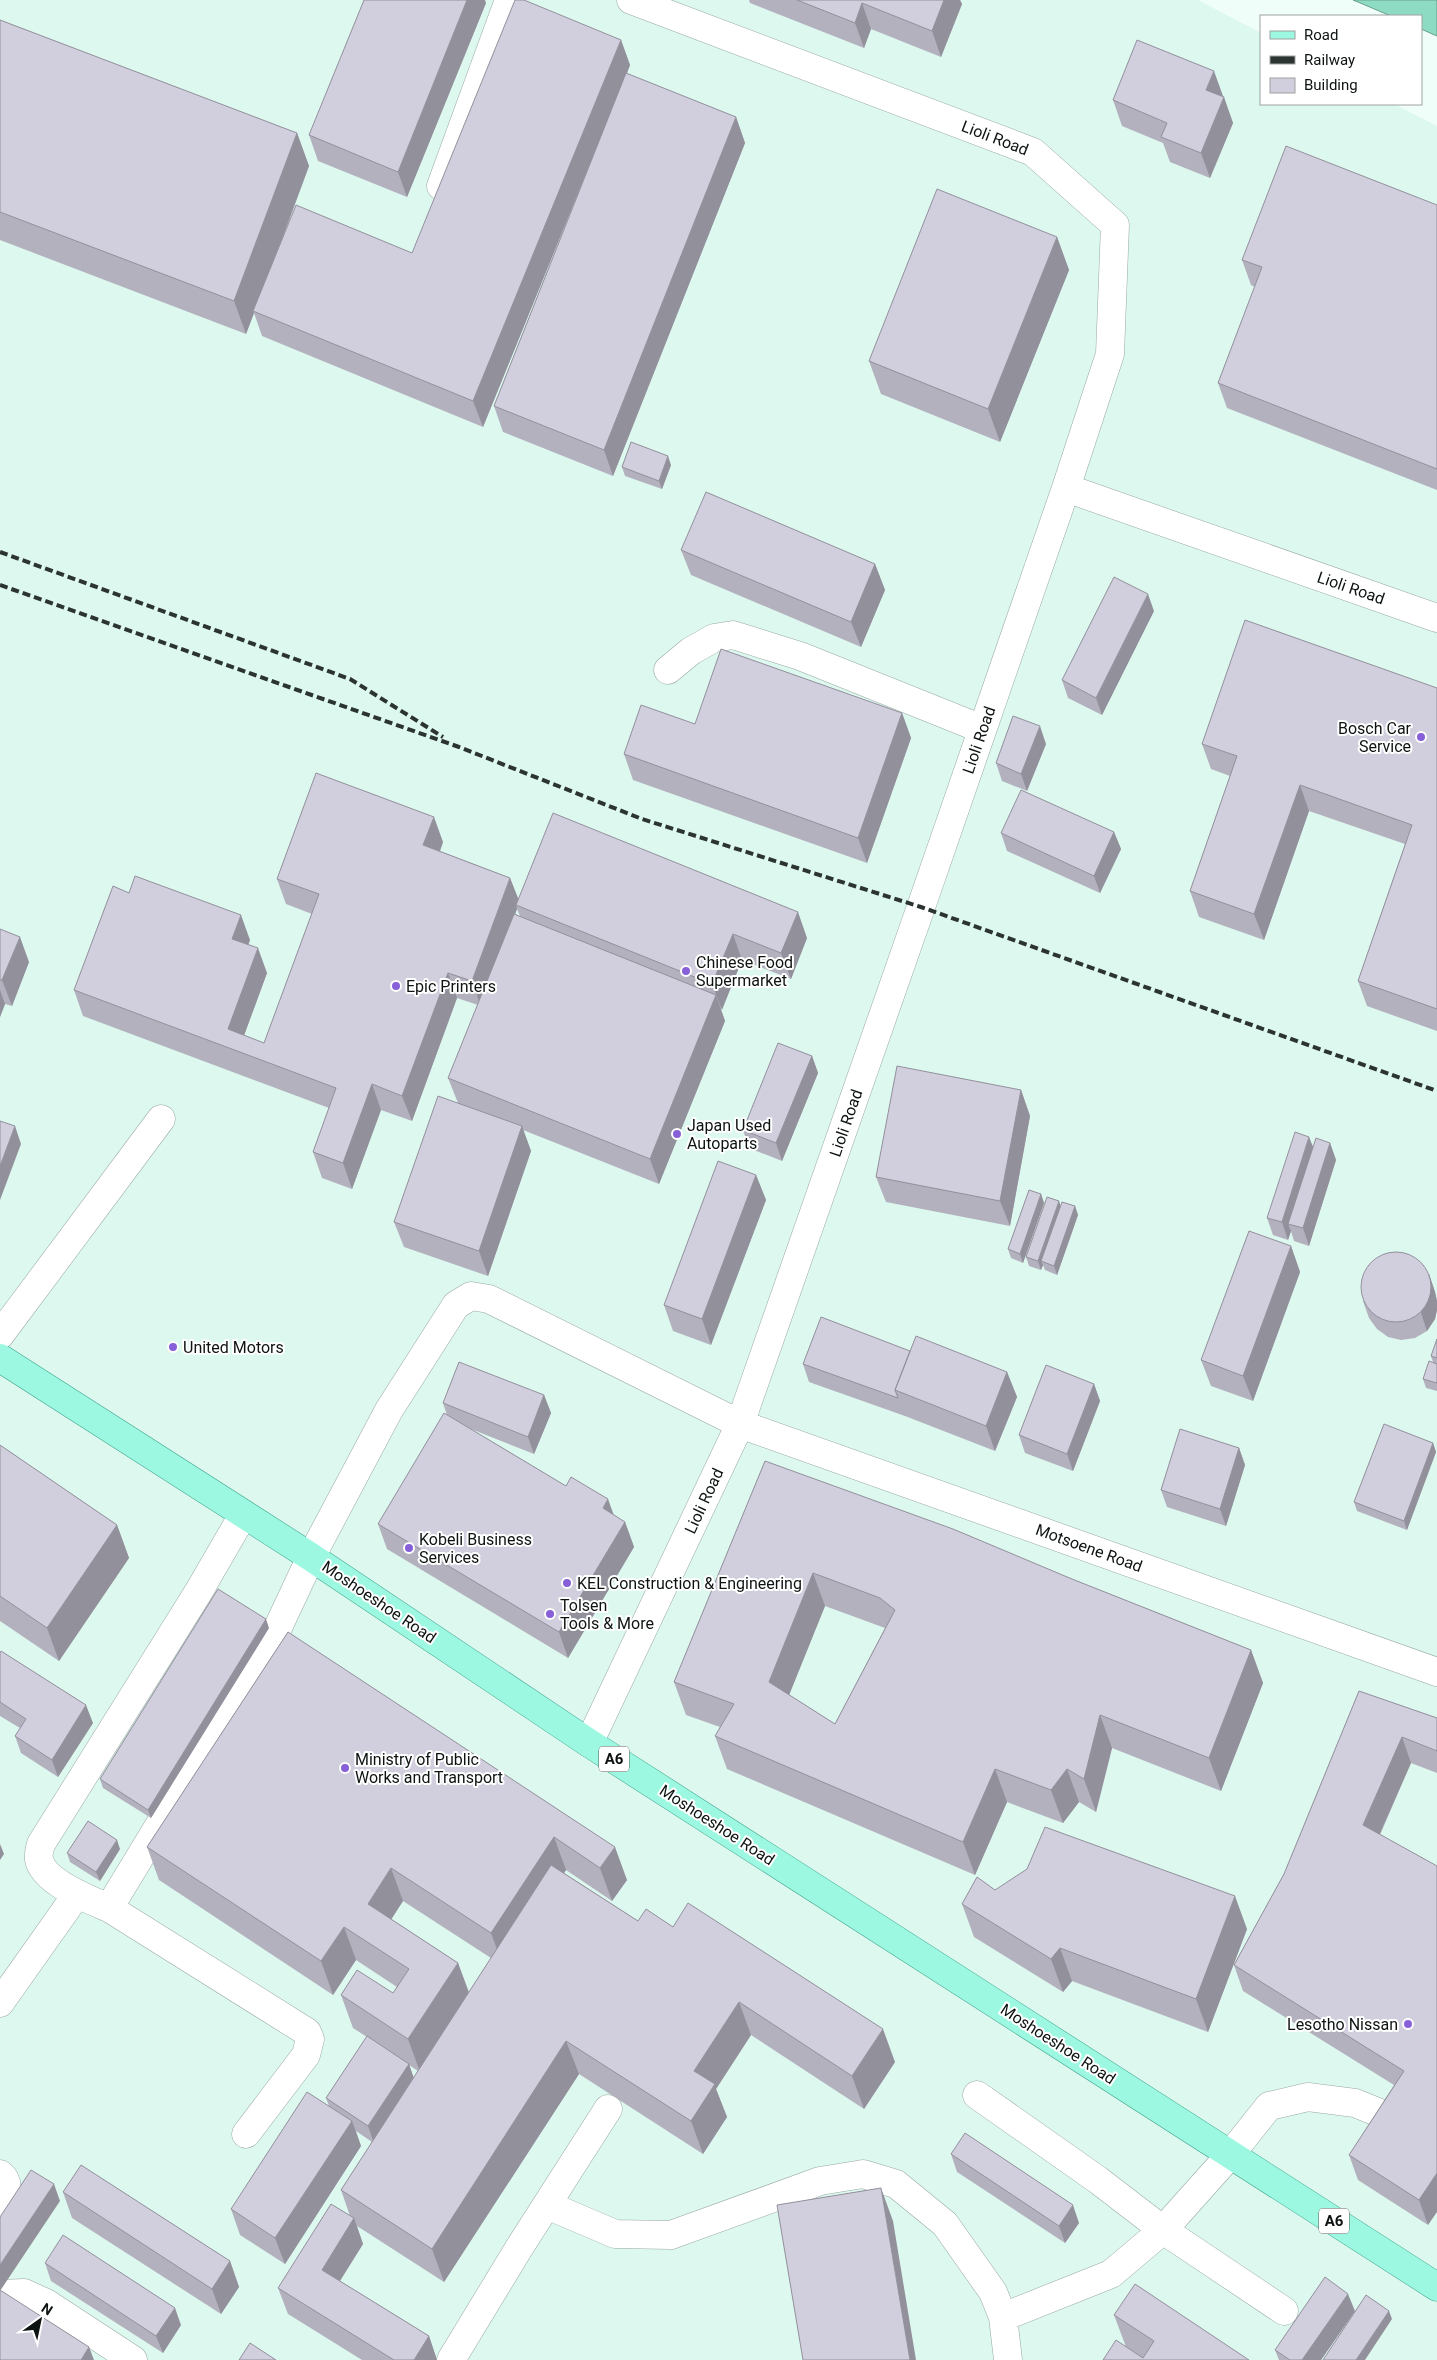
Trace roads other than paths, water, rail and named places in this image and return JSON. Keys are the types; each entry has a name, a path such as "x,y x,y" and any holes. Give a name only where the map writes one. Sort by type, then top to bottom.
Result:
{"main road":[{"name":"Moshoeshoe Road","path":"0,1358 311,1557 589,1743 1230,2156 1437,2287"}],"street":[{"path":"432,211 509,0"},
{"name":"Lioli Road","path":"589,1743 740,1424 1066,488 1110,354 1115,224 1033,152 631,0"},
{"name":"Lioli Road","path":"1066,488 1437,618"},
{"path":"668,670 691,650 714,638 733,635 800,656 982,729"},
{"path":"0,1335 161,1119"},
{"name":"Motsoene Road","path":"109,1908 273,1638 311,1557 389,1410 456,1305 471,1296 489,1299 740,1424 1437,1672"},
{"path":"243,1515 199,1591 41,1844 38,1858 44,1873 77,1894 109,1908 307,2032 310,2039 306,2055 246,2134"},
{"path":"0,2003 77,1894"},
{"path":"977,2095 1098,2180 1163,2230 1284,2311"},
{"path":"1003,2317 1111,2274 1163,2230 1230,2156 1270,2106 1308,2097 1355,2103 1397,2120"},
{"path":"451,2360 546,2205 608,2110"},
{"path":"0,2174 4,2177 8,2190 0,2210"},
{"path":"546,2205 615,2234 671,2235 820,2182 863,2174 896,2184 945,2224 993,2292 1003,2317 1008,2360"},
{"path":"0,2294 24,2294 46,2303 133,2360"}],"railway":[{"path":"0,552 350,679 443,737"},
{"path":"0,585 459,747 642,819 921,907 1437,1091"}],"place":[{"name":"Bosch Car Service","path":"1421,737"},
{"name":"Chinese Food Supermarket","path":"686,971"},
{"name":"Epic Printers","path":"396,986"},
{"name":"Japan Used Autoparts","path":"677,1134"},
{"name":"United Motors","path":"173,1347"},
{"name":"Kobeli Business Services","path":"409,1548"},
{"name":"KEL Construction & Engineering","path":"567,1583"},
{"name":"Tolsen Tools & More","path":"550,1614"},
{"name":"Ministry of Public Works and Transport","path":"345,1768"},
{"name":"Lesotho Nissan","path":"1408,2024"}]}
